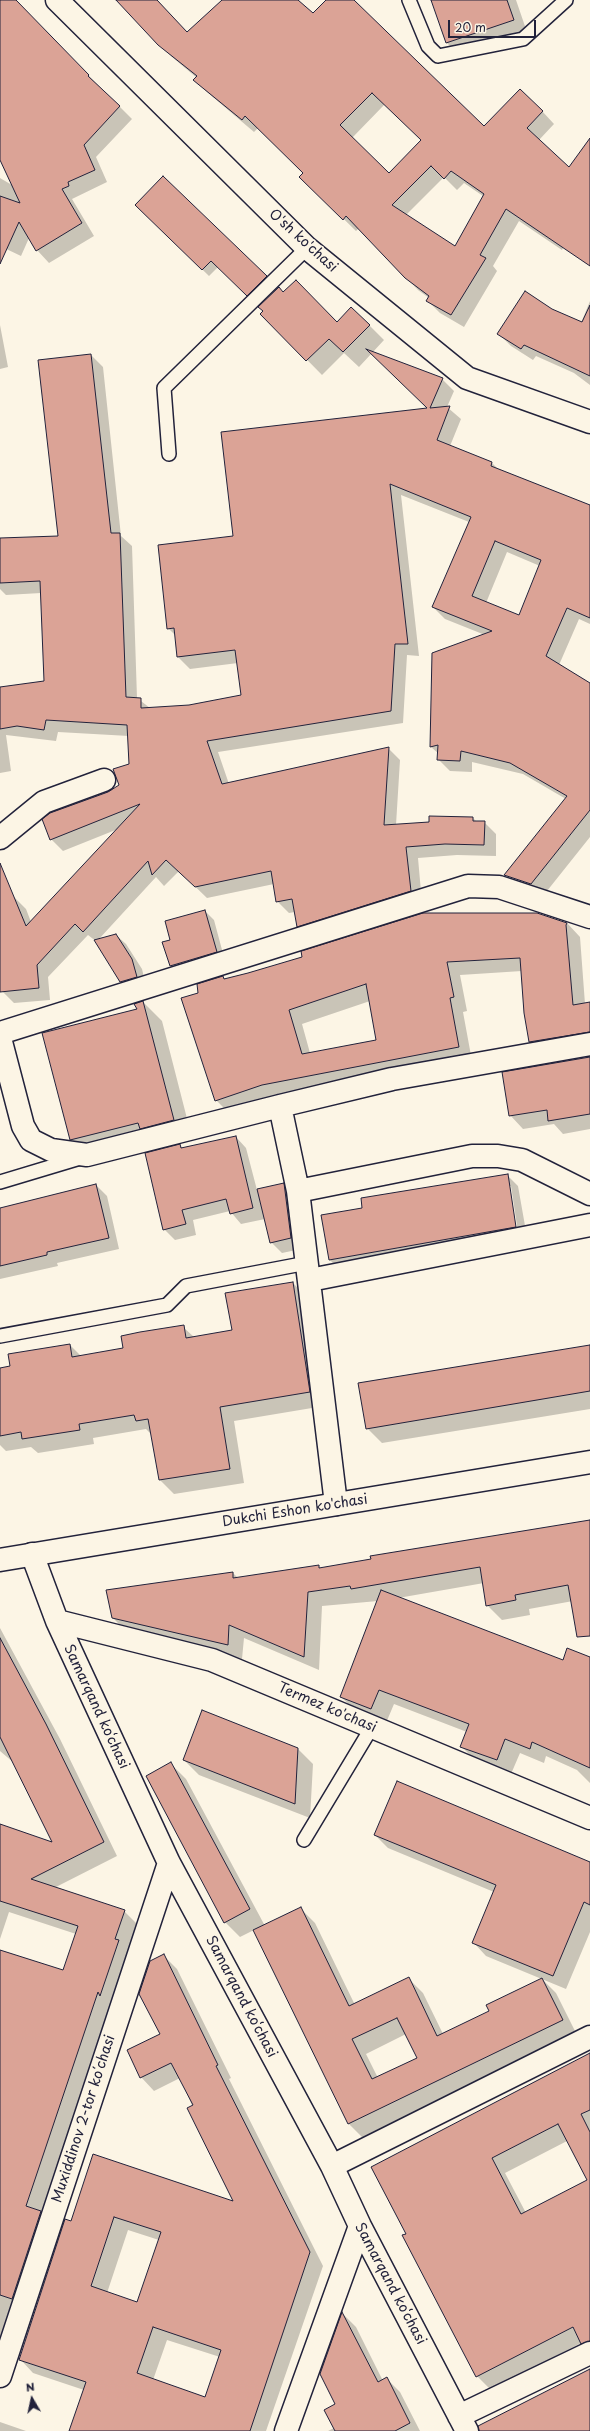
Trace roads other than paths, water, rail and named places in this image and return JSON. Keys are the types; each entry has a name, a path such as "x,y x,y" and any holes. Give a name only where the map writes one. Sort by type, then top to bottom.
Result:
{"street":[{"name":"O'sh ko'chasi","path":"57,0 307,248 467,378 590,422"},
{"path":"0,838 44,802 104,780"},
{"path":"0,1033 468,886 499,887 590,917"},
{"path":"0,1038 23,1126 31,1140 51,1150 87,1155 392,1079 590,1044"},
{"path":"280,1106 298,1191 336,1504"},
{"path":"298,1191 472,1156 498,1156 522,1160 590,1194"},
{"path":"308,1271 590,1225"},
{"name":"Dukchi Eshon ko'chasi","path":"0,1560 590,1462"},
{"name":"Samarqand ko‘chasi","path":"32,1554 57,1621 169,1863 332,2166 360,2226 463,2423"},
{"name":"Termez ko'chasi","path":"57,1621 212,1660 590,1818"},
{"name":"Muxiddinov 2-tor koʻchasi","path":"0,2376 169,1863"},
{"path":"332,2166 590,2037"},
{"path":"286,2431 360,2226"},
{"path":"463,2423 590,2353"}],"lane":[{"path":"409,0 428,46 438,56 523,39 566,0"},
{"path":"169,454 164,388 307,248"},
{"path":"0,1182 87,1155"},
{"path":"0,1336 167,1305 186,1286 308,1271"},
{"path":"304,1840 372,1727"}]}
